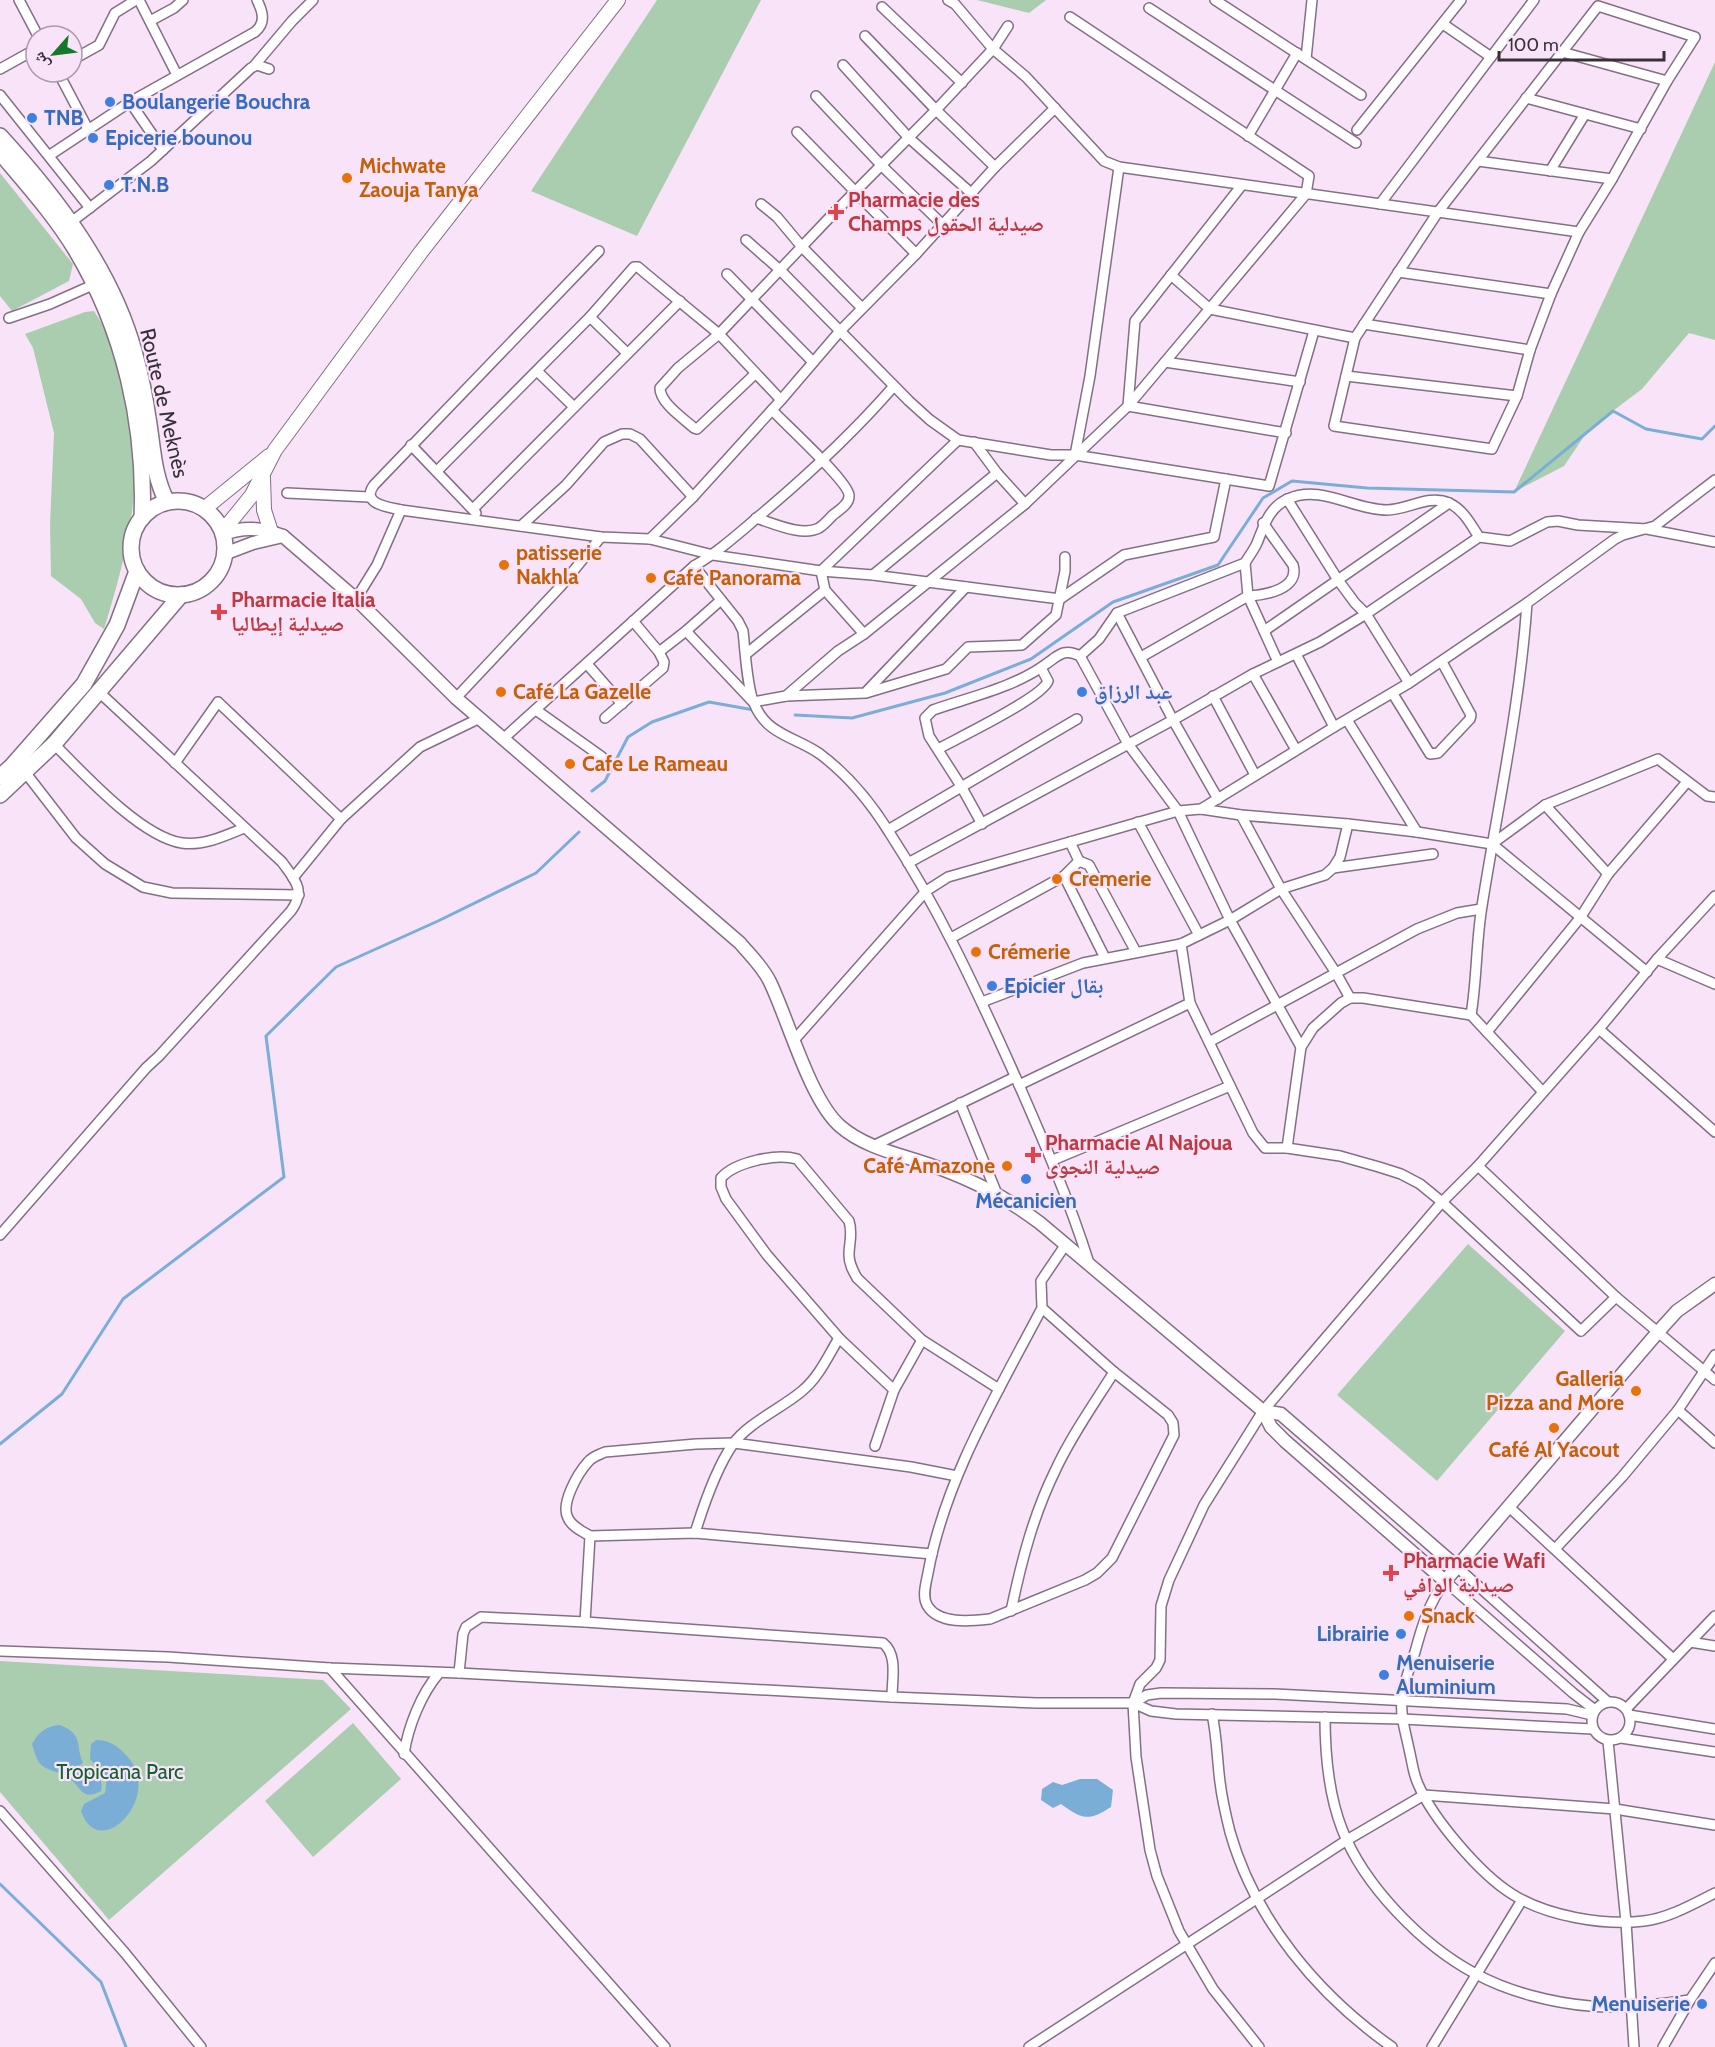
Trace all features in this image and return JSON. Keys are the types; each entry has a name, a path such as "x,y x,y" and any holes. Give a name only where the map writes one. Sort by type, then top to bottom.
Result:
{"main road":[{"path":"222,533 252,495 275,450 421,252 618,0"},
{"name":"Route de Meknès","path":"0,136 92,255 122,315 134,352 148,417 155,472 167,502"},
{"name":"Route de Meknès","path":"0,152 75,249 94,284 117,338 131,389 141,472 142,518"},
{"path":"204,509 275,450"},
{"path":"263,476 264,504 277,534"},
{"path":"183,501 204,509 215,519 222,533 225,554 217,574 207,585 195,592 172,595 156,589 143,579 133,562 131,543 142,518 153,508 167,502 183,501"},
{"path":"0,777 84,684 117,625 137,571"},
{"path":"0,795 54,744 181,595"}],"street":[{"path":"19,0 32,24"},
{"path":"84,53 99,45 115,13 137,0 177,75"},
{"path":"150,21 174,8 183,0"},
{"path":"50,155 130,102 258,30 263,17 257,0"},
{"path":"70,224 119,188 163,150 254,66 313,0"},
{"path":"948,0 955,4 993,49 1026,77 1104,161 1119,167 1579,232"},
{"path":"1215,0 1361,95"},
{"path":"1306,59 1312,0"},
{"path":"1357,130 1461,0"},
{"path":"1380,204 1534,0"},
{"path":"1598,6 1695,37 1667,81 1612,179 1579,232 1551,294 1530,350 1517,396 1492,449 1334,426 1355,338 1438,212 1598,6"},
{"path":"882,7 962,83"},
{"path":"1149,8 1356,143"},
{"path":"786,696 838,651 864,634 1025,504 1128,406 1306,194 1309,177 1070,16"},
{"path":"1443,24 1491,57"},
{"path":"755,374 697,429 660,394 660,388 678,368 718,334 962,83 993,49 1008,26"},
{"path":"865,36 995,167"},
{"path":"1562,52 1667,81"},
{"path":"1248,136 1297,53"},
{"path":"0,69 24,56"},
{"path":"254,66 260,65 269,69"},
{"path":"843,65 909,138 971,193"},
{"path":"64,84 88,129"},
{"path":"0,95 90,208"},
{"path":"816,96 882,166 943,225"},
{"path":"1526,98 1641,129"},
{"path":"130,102 163,150"},
{"path":"650,539 693,497 840,331 916,254 995,167 1055,108"},
{"path":"1550,171 1585,114"},
{"path":"797,132 916,254"},
{"path":"1478,161 1612,179"},
{"path":"1075,455 1090,376 1119,167"},
{"path":"1128,406 1135,321 1242,185"},
{"path":"761,204 777,217 802,247 862,308"},
{"path":"746,240 780,270 930,420 958,440 1051,455 1075,455 1269,486 1314,331"},
{"path":"599,251 374,485 369,491 372,501 401,510 601,537 650,539 713,555 821,572 873,575 1060,599 1124,555 1214,537 1226,479"},
{"path":"437,471 590,317 634,267 638,267 718,334 781,400"},
{"path":"1398,272 1551,294"},
{"path":"727,274 813,362"},
{"path":"1171,275 1210,309 1355,338"},
{"path":"9,318 50,304 94,284"},
{"path":"473,509 680,301"},
{"path":"590,317 627,353"},
{"path":"1364,324 1530,350"},
{"path":"1165,363 1300,382"},
{"path":"537,371 574,407"},
{"path":"1346,376 1517,396"},
{"path":"504,738 694,566 713,555 822,460 859,426 894,386"},
{"path":"1128,406 1286,433"},
{"path":"756,518 793,529 819,528 847,503 849,495 846,488 822,460 771,410"},
{"path":"521,526 566,485 604,442 622,434 630,434 640,439 693,497"},
{"path":"821,572 958,440"},
{"path":"974,442 997,473 1025,504"},
{"path":"411,446 483,521"},
{"path":"873,575 997,473"},
{"path":"1201,809 1334,726 1393,694 1527,603 1615,539 1661,522 1715,480"},
{"path":"287,493 369,497"},
{"path":"1278,662 1248,596 1245,563 1256,544 1263,523 1287,499 1311,494 1386,510 1436,500 1449,503 1461,510 1479,537"},
{"path":"1287,499 1338,580 1366,614 1409,683"},
{"path":"1264,631 1449,503"},
{"path":"356,599 377,565 401,510"},
{"path":"908,863 1173,720 1253,674 1320,642 1366,614 1479,537 1510,541 1547,522 1558,521 1578,525 1647,529 1715,542"},
{"path":"1141,657 1248,596 1260,596 1275,591 1288,585 1294,579 1293,565 1263,523"},
{"path":"222,533 246,528 277,534 356,599 456,698 740,943 770,980 812,1082 839,1126 873,1146 959,1176 1009,1200 1066,1244 1263,1411 1271,1427 1285,1442 1594,1712"},
{"path":"225,554 277,534"},
{"path":"456,698 561,586 601,537"},
{"path":"753,702 786,696 866,693 946,669 968,647 1022,645 1056,615 1065,572 1065,556"},
{"path":"1080,656 1099,639 1118,613 1245,563"},
{"path":"694,566 738,621 743,631 753,702"},
{"path":"821,572 825,590 864,634"},
{"path":"866,693 966,587"},
{"path":"746,654 825,590"},
{"path":"659,652 721,600"},
{"path":"1471,1015 1476,982 1481,909 1521,669 1527,603"},
{"path":"1118,613 1173,720 1218,799"},
{"path":"605,718 661,671 664,662 659,652 633,621"},
{"path":"686,631 753,702 772,728 819,753 869,803 888,830 926,891 982,1002 1053,1160 1089,1263"},
{"path":"982,824 929,736 925,718 928,714 1022,679 1062,654 1071,652 1080,656 1128,744 1178,811 1230,920 1301,1047"},
{"path":"1296,654 1334,726"},
{"path":"1393,694 1430,754 1438,753 1471,716 1442,662"},
{"path":"587,664 622,704"},
{"path":"938,749 1028,700 1046,687 1048,681 1041,668"},
{"path":"1253,674 1296,750"},
{"path":"0,1235 146,1068 291,911 299,895 297,883 282,862 99,692"},
{"path":"1213,696 1255,775"},
{"path":"175,763 218,702 341,819"},
{"path":"536,710 602,757"},
{"path":"293,878 341,819 420,747 480,718"},
{"path":"888,830 1077,718"},
{"path":"1347,720 1416,832"},
{"path":"54,744 83,774 133,818 157,835 181,843 198,844 244,828"},
{"path":"1492,844 1545,805 1658,759 1707,796 1715,798"},
{"path":"25,772 76,838 105,864 142,887 172,893 299,895"},
{"path":"1487,1032 1580,918 1608,874 1687,782"},
{"path":"1545,805 1608,874"},
{"path":"795,1039 926,891 948,878 1178,811 1201,809 1416,832 1492,844 1647,972"},
{"path":"1241,815 1281,889 1350,998"},
{"path":"1138,822 1199,935"},
{"path":"982,1002 1061,970 1105,958 1181,944 1230,920 1281,889 1324,875 1333,868 1343,847 1348,824"},
{"path":"1070,842 1079,861"},
{"path":"1333,868 1433,854"},
{"path":"951,938 1064,876 1079,861"},
{"path":"1079,861 1089,865 1136,952"},
{"path":"1064,876 1105,958"},
{"path":"1259,2047 1213,1989 1186,1944 1170,1911 1150,1850 1136,1757 1133,1703 1140,1684 1156,1668 1160,1660 1161,1606 1169,1580 1184,1545 1216,1484 1263,1411 1442,1202 1478,1166 1599,1029 1657,959 1715,896"},
{"path":"1209,1042 1418,929 1457,913 1481,909"},
{"path":"1181,944 1191,1003 1252,1133 1260,1144 1265,1148 1287,1148 1340,1156 1401,1174 1420,1184 1581,1331 1616,1297"},
{"path":"1657,959 1715,984"},
{"path":"1287,1148 1301,1047 1313,1028 1350,998 1363,998 1471,1015 1543,1092"},
{"path":"873,1146 960,1103 1017,1081 1191,1003"},
{"path":"1599,1029 1715,1131"},
{"path":"1053,1160 1230,1086"},
{"path":"960,1103 997,1194"},
{"path":"894,1390 839,1338 767,1255 726,1198 721,1187 721,1178 726,1172 741,1164 761,1160 784,1157 797,1159 849,1221 852,1230 849,1255 851,1267 857,1278 922,1340 999,1389"},
{"path":"1478,1166 1616,1297 1715,1380"},
{"path":"1042,1308 1114,1372 1168,1415 1175,1428 1174,1435 1106,1566 1085,1580 990,1619 975,1621 939,1616 925,1603 925,1593 932,1554 957,1476 999,1389 1042,1308 1041,1281 1066,1244"},
{"path":"1715,1284 1677,1311 1445,1581 1428,1609 1402,1700 1402,1719 1415,1776 1424,1795 1447,1829 1485,1872 1510,1893 1552,1911 1580,1918 1626,1922 1645,1921 1668,1915 1715,1893"},
{"path":"695,1533 701,1512 734,1443 813,1380 839,1338"},
{"path":"875,1446 894,1390 922,1340"},
{"path":"1555,1549 1615,1485 1678,1410 1715,1355"},
{"path":"1011,1611 1023,1556 1040,1505 1055,1470 1114,1372"},
{"path":"1678,1410 1715,1443"},
{"path":"1263,1411 1281,1414 1608,1702"},
{"path":"932,1554 695,1533 590,1536 574,1526 567,1518 565,1508 578,1478 589,1461 596,1456 605,1452 696,1444 734,1443 911,1467 957,1476"},
{"path":"1508,1506 1672,1658"},
{"path":"585,1622 590,1536"},
{"path":"1621,1738 1629,1728 1627,1712 1672,1658 1715,1616"},
{"path":"459,1673 463,1634 466,1627 481,1617 585,1622 883,1642 890,1648 893,1657 892,1697"},
{"path":"1690,1642 1715,1646"},
{"path":"0,1651 168,1657 330,1668 892,1697 1037,1703 1133,1703 1151,1711 1176,1714 1402,1719 1593,1730"},
{"path":"330,1668 665,2047"},
{"path":"404,1754 406,1740 415,1716 427,1690 439,1673"},
{"path":"1567,1708 1573,1693"},
{"path":"1133,1703 1147,1695 1275,1694 1567,1708 1594,1712"},
{"path":"1715,1729 1627,1712 1615,1702 1599,1706 1594,1712 1593,1730 1608,1741 1621,1738 1715,1752"},
{"path":"1212,1714 1220,1785 1231,1832 1244,1871 1257,1899 1286,1944 1326,1992 1356,2020 1392,2047"},
{"path":"1325,1717 1325,1745 1330,1785 1338,1817 1347,1840 1366,1874 1398,1913 1443,1953 1475,1974 1508,1988 1588,2006 1632,2007 1690,2000"},
{"path":"1608,1741 1626,1922 1634,2047"},
{"path":"1029,2047 1347,1840 1424,1795 1615,1809 1715,1825"},
{"path":"0,1811 125,1953 201,2047"},
{"path":"1432,2047 1522,1900"},
{"path":"1663,2047 1715,1963"}],"green space":[{"path":"657,0 761,0 637,236 531,191"},
{"path":"977,0 1046,0 1029,13"},
{"path":"1715,62 1715,340 1689,333 1642,389 1589,429 1564,466 1514,492"},
{"path":"0,173 73,264 69,281 12,311 0,296"},
{"path":"94,311 109,340 119,371 132,433 135,470 128,539 104,629 95,623 81,599 51,576 50,525 54,433 33,348 25,334 85,312"},
{"path":"1468,1244 1565,1331 1437,1481 1337,1395"},
{"name":"Tropicana Parc","path":"0,1661 323,1680 351,1709 109,1920 0,1792"},
{"path":"353,1723 401,1779 313,1857 265,1801"}],"water":[{"path":"60,1725 76,1736 83,1763 66,1775 43,1766 37,1759 32,1744 43,1730"},
{"path":"96,1740 112,1744 125,1754 136,1770 138,1787 134,1804 125,1818 114,1827 101,1830 90,1826 81,1811 84,1804 105,1793 105,1777 90,1759 91,1744"},
{"path":"86,1767 96,1774 101,1782 101,1791 95,1794 86,1794 70,1779"},
{"path":"1080,1779 1097,1779 1113,1790 1111,1807 1091,1817 1085,1817 1061,1804 1053,1808 1041,1800 1042,1789 1053,1782 1062,1785"}],"waterway":[{"path":"795,715 852,718 945,693 1031,659 1113,602 1218,565 1263,498 1292,481 1367,488 1514,492 1613,411 1646,429 1702,439 1715,426"},
{"path":"592,791 605,781 628,737 652,722 709,702 754,710"},
{"path":"0,1444 62,1394 123,1299 284,1177 266,1036 336,967 536,873 579,832"},
{"path":"0,1884 101,1982 126,2047"}],"place":[{"name":"Boulangerie Bouchra","path":"110,102"},
{"name":"TNB","path":"32,118"},
{"name":"Epicerie bounou","path":"93,138"},
{"name":"Michwate Zaouja Tanya","path":"347,178"},
{"name":"T.N.B","path":"109,185"},
{"name":"Pharmacie des Champs صيدلية الحقول","path":"836,212"},
{"name":"patisserie Nakhla","path":"504,565"},
{"name":"Café Panorama","path":"651,578"},
{"name":"Pharmacie Italia صيدلية إيطاليا","path":"219,612"},
{"name":"Café La Gazelle","path":"501,692"},
{"name":"عبد الرزاق","path":"1082,692"},
{"name":"Cafe Le Rameau","path":"570,764"},
{"name":"Cremerie","path":"1057,879"},
{"name":"Crémerie","path":"976,952"},
{"name":"Epicier بقال","path":"992,986"},
{"name":"Pharmacie Al Najoua صيدلية النجوى","path":"1033,1155"},
{"name":"Café Amazone","path":"1007,1166"},
{"name":"Mécanicien","path":"1026,1179"},
{"name":"Galleria Pizza and More","path":"1636,1391"},
{"name":"Café Al Yacout","path":"1554,1428"},
{"name":"Pharmacie Wafi صيدلية الوافي","path":"1391,1573"},
{"name":"Snack","path":"1409,1616"},
{"name":"Librairie","path":"1401,1634"},
{"name":"Menuiserie Aluminium","path":"1384,1675"},
{"name":"Menuiserie","path":"1702,2004"}]}
